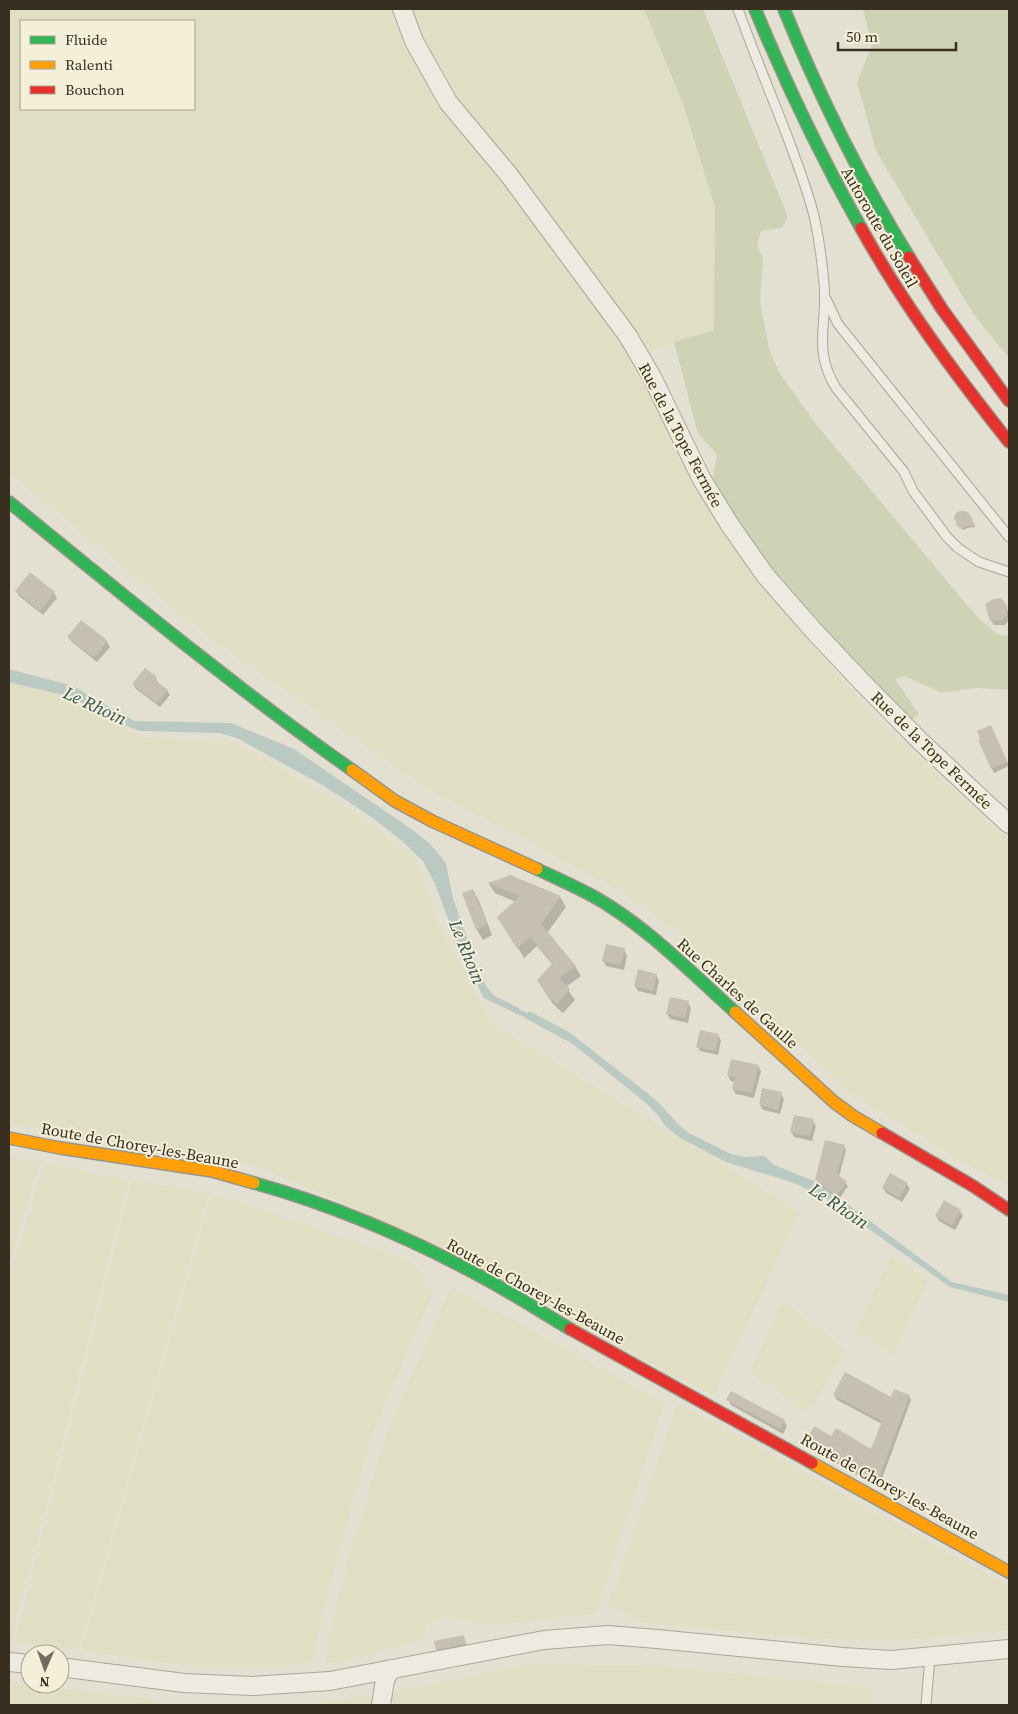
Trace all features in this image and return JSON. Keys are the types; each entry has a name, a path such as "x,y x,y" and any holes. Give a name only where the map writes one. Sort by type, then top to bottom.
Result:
{"main road":[{"name":"Autoroute du Soleil","path":"755,9 810,134 862,231 902,296 938,349 1009,442"},
{"name":"Autoroute du Soleil","path":"784,9 826,106 873,197 941,308 1009,401"},
{"name":"Rue Charles de Gaulle","path":"9,502 185,645 288,724 394,801 432,821 590,894 629,920 667,950 834,1102 853,1116 973,1186 1009,1210"},
{"name":"Route de Chorey-les-Beaune","path":"9,1138 60,1148 212,1170 287,1192 388,1230 483,1277 586,1339 691,1395 1009,1572"}],"street":[{"name":"Rue de la Tope Fermée","path":"402,9 414,41 448,102 509,175 628,336 652,377 701,478 730,525 765,575 813,630 875,695 1009,824"},
{"path":"70,1668 184,1683 234,1687 330,1681 544,1640 608,1635 843,1658 891,1660 1009,1648"},
{"path":"381,1705 385,1680 391,1669"}],"lane":[{"path":"738,9 796,158 812,207 819,241 826,299 822,346 829,377 904,472 913,490 947,537 958,548 979,562 1009,572"},
{"path":"826,299 838,324 1009,537"},
{"path":"926,1705 930,1657"}],"shaded area":[{"path":"9,9 644,9 683,104 715,207 714,330 632,357 708,508 816,649 879,720 993,827 1009,838 1009,1185 956,1158 856,1097 680,934 622,892 418,783 207,636 9,473"},
{"path":"9,682 68,697 139,737 235,743 335,799 416,858 440,925 491,1023 800,1212 714,1395 589,1332 352,1206 255,1166 197,1153 9,1123"},
{"path":"9,1157 40,1162 9,1265"},
{"path":"44,1163 128,1181 11,1642 9,1642 9,1279"},
{"path":"132,1181 209,1193 78,1650 70,1649 70,1644 15,1643"},
{"path":"212,1195 252,1206 406,1260 425,1274 424,1286 432,1286 433,1294 373,1431 326,1598 313,1660 286,1666 187,1666 81,1651"},
{"path":"892,1255 928,1280 894,1355 855,1331"},
{"path":"454,1288 664,1403 596,1614 496,1625 445,1618 434,1621 426,1627 425,1634 418,1641 338,1663 326,1663 325,1656 349,1553 390,1424 449,1291"},
{"path":"782,1301 846,1349 816,1401 806,1411 750,1372"},
{"path":"678,1403 1009,1586 1009,1630 903,1640 859,1641 772,1635 640,1622 608,1605"},
{"path":"533,1664 662,1666 871,1688 870,1705 308,1705 400,1691"},
{"path":"9,1683 20,1684 20,1694 70,1694 70,1690 139,1697 176,1705 9,1705"}],"green space":[{"path":"644,9 703,9 788,217 782,228 761,231 757,245 763,258 760,302 769,349 779,372 815,423 978,618 997,634 1009,636 1009,690 976,688 942,693 904,676 895,679 919,714 907,724 772,580 718,496 713,478 717,454 698,434 674,342 714,330 715,207 683,104"},
{"path":"863,9 1009,9 1009,358 974,315 876,151 857,82 872,45"}],"water":[{"path":"9,669 73,686 134,721 231,723 294,749 410,828 429,843 442,858 446,864 453,898 477,967 486,986 493,995 519,1008 517,1014 484,998 462,956 435,884 423,861 373,818 324,786 237,738 219,733 140,731 73,699 9,682"},
{"path":"529,1011 569,1032 656,1100 689,1133 731,1154 745,1157 765,1156 774,1165 819,1183 952,1282 1009,1295 1009,1302 950,1287 823,1196 791,1182 726,1162 680,1138 665,1126 659,1116 647,1104 573,1044 525,1018"}],"building":[{"path":"961,511 970,514 975,526 966,526 962,529 957,526 954,517 957,512"},
{"path":"30,572 55,592 40,611 15,591"},
{"path":"1001,598 1007,606 1007,615 1002,620 990,621 985,604 993,599"},
{"path":"81,620 108,641 94,658 67,637"},
{"path":"145,668 157,677 155,680 168,690 157,703 132,684"},
{"path":"991,725 1007,762 991,769 978,740 980,739 977,731"},
{"path":"510,875 561,896 541,924 576,966 559,978 570,989 557,1004 546,994 537,980 553,963 530,937 517,949 497,917 520,896 488,883"},
{"path":"473,889 487,924 476,930 462,893"},
{"path":"606,944 625,948 621,965 602,961"},
{"path":"638,969 657,974 653,991 634,986"},
{"path":"670,997 689,1001 685,1018 666,1014"},
{"path":"700,1030 719,1034 715,1051 696,1047"},
{"path":"731,1059 759,1065 752,1093 732,1089 735,1077 727,1076"},
{"path":"762,1088 782,1092 778,1110 759,1105"},
{"path":"794,1115 814,1119 809,1136 790,1132"},
{"path":"825,1140 845,1145 837,1174 847,1182 836,1196 815,1180"},
{"path":"890,1173 908,1183 899,1198 882,1188"},
{"path":"944,1200 961,1210 952,1225 935,1216"},
{"path":"845,1372 891,1397 894,1389 910,1395 877,1483 805,1443 814,1426 831,1436 836,1428 871,1449 882,1421 833,1395"},
{"path":"731,1391 785,1420 780,1429 726,1400"},
{"path":"464,1635 466,1644 436,1650 434,1641"}],"waterway":[{"name":"Le Rhoin","path":"513,1009 532,1018"}],"traffic: fast":[{"path":"755,9 805,120 861,228"},
{"path":"784,9 841,136 873,197 909,257"},
{"path":"9,502 221,673 352,770"},
{"path":"537,869 609,905 647,933 735,1012"},
{"path":"254,1183 313,1201 399,1236 482,1277 570,1329"}],"traffic: slow":[{"path":"352,770 395,801 432,821 537,869"},
{"path":"735,1012 834,1102 882,1133"},
{"path":"9,1138 60,1148 212,1171 254,1183"},
{"path":"812,1463 1009,1572"}],"traffic: jam":[{"path":"861,228 894,284 930,338 1009,442"},
{"path":"909,257 942,309 1009,401"},
{"path":"882,1133 973,1186 1009,1210"},
{"path":"570,1329 812,1463"}]}
